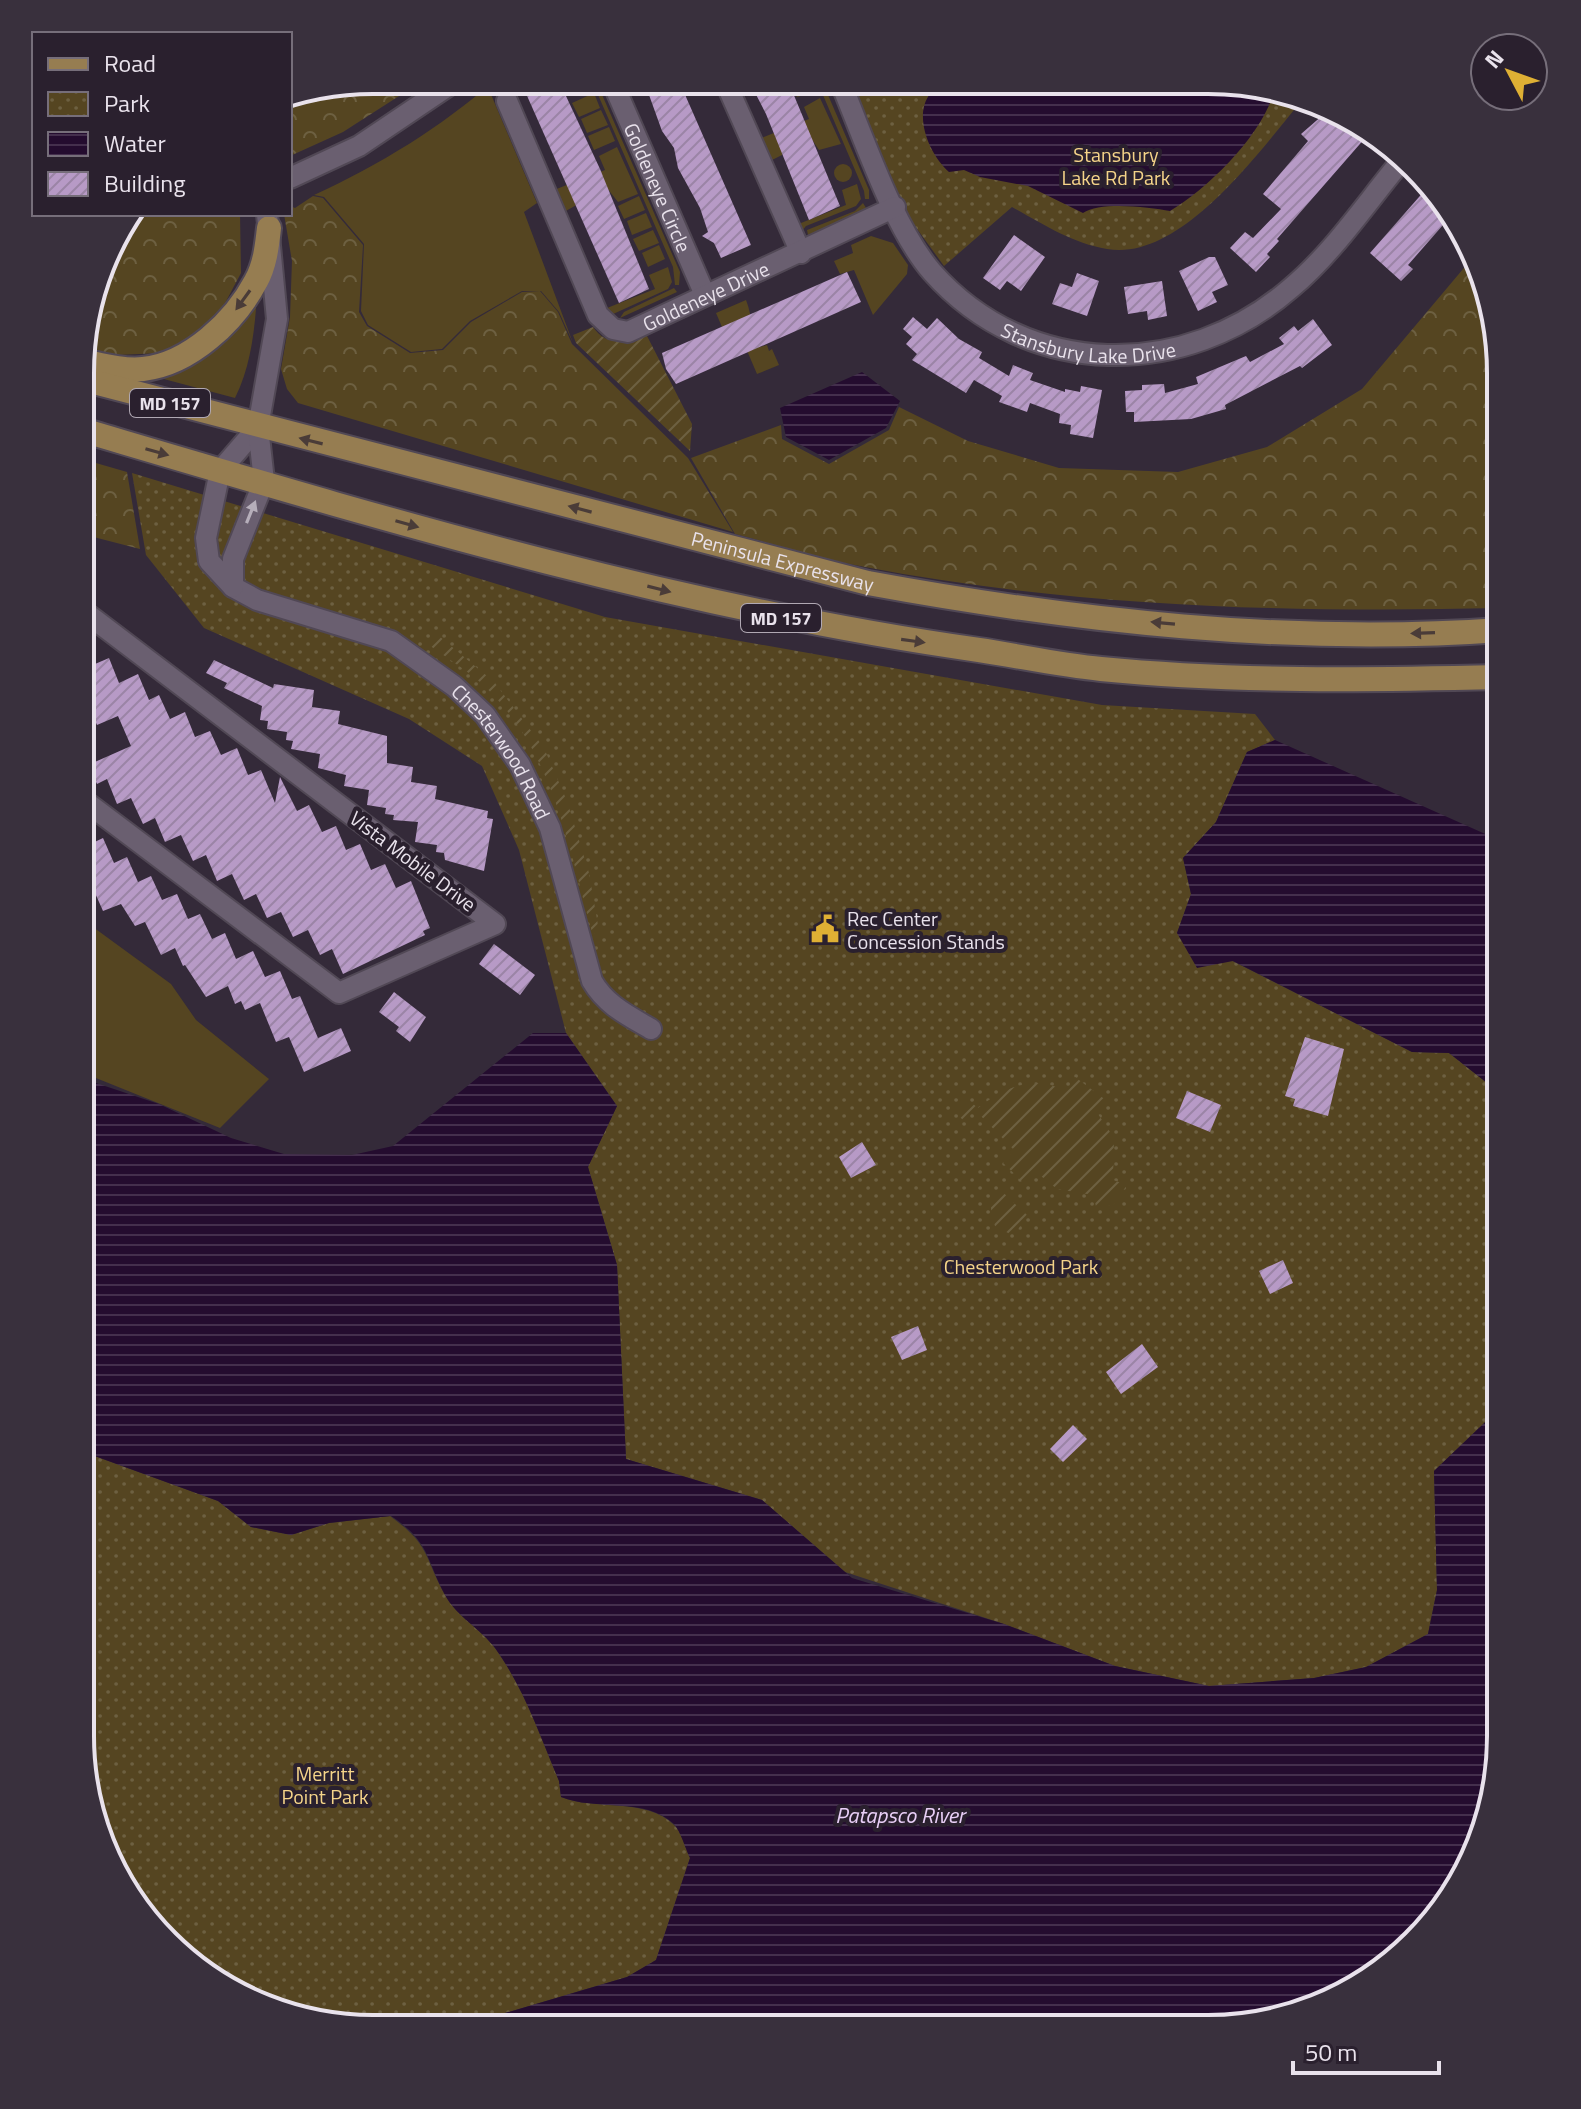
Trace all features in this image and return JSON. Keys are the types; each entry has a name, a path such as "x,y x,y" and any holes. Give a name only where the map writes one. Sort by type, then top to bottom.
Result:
{"main road":[{"path":"95,363 143,369 167,363 199,346 240,306 257,280 266,257 268,221"},
{"name":"Peninsula Expressway","path":"94,382 868,583 977,603 1051,614 1289,633 1364,635 1487,631"},
{"name":"MD 157","path":"94,434 407,525 592,573 775,617 900,640 1098,669 1191,675 1382,681 1487,677"}],"street":[{"path":"292,177 359,146 436,94"},
{"name":"Goldeneye Circle","path":"618,94 705,295"},
{"path":"731,94 801,253"},
{"name":"Stansbury Lake Drive","path":"846,94 912,243 932,271 959,298 1015,334 1081,352 1116,356 1153,355 1219,336 1293,287 1396,167"},
{"name":"Goldeneye Drive","path":"507,101 598,315 613,329 628,332 895,207"},
{"path":"233,587 233,559 264,481 258,427 277,319 268,221"},
{"name":"Chesterwood Road","path":"258,427 220,471 206,538 209,561 233,587 277,608 391,641 454,686 485,715 520,765 550,828 592,981 601,997 651,1029"},
{"name":"Vista Mobile Drive","path":"94,623 495,924 339,993 94,808"}],"green space":[{"path":"402,94 343,132 292,155 292,106 336,96"},
{"path":"478,94 491,94 537,203 524,212 573,343 559,312 541,291 522,291 470,321 442,349 411,352 368,325 361,311 364,244 324,197 314,195 363,171 453,114"},
{"path":"594,94 600,108 579,117 572,103"},
{"path":"598,94 602,94 680,272 679,285 675,285 673,267"},
{"path":"823,94 828,94 869,190 869,199 865,199"},
{"name":"Stansbury Lake Rd Park","path":"854,94 1208,94 1245,96 1296,108 1215,200 1162,239 1135,249 1107,249 1070,238 1012,207 944,266 904,211"},
{"path":"820,98 841,144 819,150 811,138 782,151 782,155 768,162 759,139 809,119 804,107"},
{"path":"601,110 608,125 587,133 581,119"},
{"path":"609,127 615,141 594,150 588,136"},
{"path":"617,147 638,194 618,202 607,188 564,212 554,190 605,170 599,156"},
{"path":"839,164 847,164 852,173 850,180 839,182 834,177 834,169"},
{"path":"857,184 861,199 856,206 806,226 801,232 796,225 846,205 842,190"},
{"path":"313,196 323,198 363,245 359,312 367,326 410,353 443,350 471,322 522,292 540,291 558,312 572,344 688,458 733,532 298,403 287,389 281,369 290,317 292,261 284,216 292,216 292,207 295,208"},
{"path":"639,196 645,210 624,219 618,206"},
{"path":"863,203 866,208 858,215 808,235 807,230 855,211"},
{"path":"646,213 652,227 632,235 627,221"},
{"path":"143,216 240,216 241,273 214,324 163,353 116,355 95,350 96,336 103,300 115,266"},
{"path":"653,230 659,243 639,251 633,239"},
{"path":"871,236 893,243 908,265 907,274 873,315 854,270 840,274 834,261 853,253 851,245"},
{"path":"659,245 665,259 648,267 642,253"},
{"path":"1465,266 1485,336 1487,608 1262,608 1102,599 1023,591 865,567 735,534 691,458 781,425 782,439 829,464 889,430 899,407 968,441 1059,468 1178,472 1267,447 1362,389"},
{"path":"668,267 672,282 668,289 611,315 607,308 655,289 649,275"},
{"path":"674,288 677,292 620,318 624,312"},
{"path":"257,293 251,347 235,398 160,378"},
{"path":"746,300 760,347 767,345 769,351 772,349 779,365 757,374 736,325 722,327 716,313"},
{"path":"593,327 605,338 618,341 646,334 692,424 690,451 576,343 573,335"},
{"path":"94,462 127,472 140,549 94,537"},
{"name":"Chesterwood Park","path":"132,473 605,617 1102,705 1255,714 1275,740 1247,752 1216,822 1183,858 1191,894 1177,933 1412,1052 1449,1053 1486,1083 1486,1421 1434,1471 1437,1590 1428,1634 1366,1667 1314,1678 1209,1686 1115,1666 1004,1624 845,1572 762,1500 626,1459 617,1265 588,1167 617,1106 566,1033 519,850 482,766 409,719 204,628 146,555"},
{"path":"439,636 495,683 544,748 567,801 589,873 600,937 592,932 565,831 541,766 504,708 480,682 425,642"},
{"path":"94,928 171,984 196,1020 269,1079 220,1128 94,1077"},
{"path":"1075,1077 1107,1101 1096,1111 1114,1138 1113,1180 1127,1185 1114,1204 1097,1210 1093,1195 1057,1189 1036,1172 1025,1184 1003,1163 1014,1150 976,1111 973,1110 963,1120 958,1115 959,1108 967,1099 978,1108 999,1094 1021,1085 1043,1084 1067,1091"},
{"path":"999,1189 1027,1215 1017,1231 1010,1234 995,1226 992,1215 992,1202"},
{"name":"Merritt Point Park","path":"94,1456 218,1501 251,1527 291,1535 329,1523 390,1516 413,1535 425,1552 450,1603 489,1641 505,1663 538,1730 559,1781 561,1797 649,1811 662,1816 679,1832 690,1858 656,1960 627,1977 499,2015 336,2013 300,2006 233,1978 176,1933 131,1876 109,1826 99,1791 94,1736"}],"water":[{"path":"931,94 1208,94 1270,101 1244,145 1216,176 1170,211 1112,206 1083,213 1028,186 980,177 964,170 949,172 927,138 923,111"},
{"path":"862,372 900,401 886,428 829,460 786,437 780,408"},
{"path":"1275,740 1487,835 1486,1083 1449,1053 1412,1052 1233,961 1197,968 1177,933 1191,894 1183,858 1216,822 1247,752"},
{"name":"Patapsco River","path":"533,1033 566,1033 617,1106 588,1167 617,1265 626,1459 762,1500 852,1578 1004,1624 1115,1666 1209,1686 1314,1678 1366,1667 1428,1634 1437,1590 1434,1471 1486,1421 1486,1755 1482,1791 1472,1826 1458,1860 1440,1891 1418,1920 1392,1946 1363,1968 1332,1986 1298,2000 1245,2013 499,2015 627,1977 656,1960 690,1858 674,1824 649,1810 561,1797 559,1781 538,1730 505,1663 489,1641 450,1603 420,1542 391,1516 329,1523 291,1535 251,1527 218,1501 94,1456 94,1082 159,1104 231,1138 284,1154 352,1155 393,1146"}],"building":[{"path":"526,94 565,94 600,169 649,289 619,303"},
{"path":"649,94 685,94 751,245 721,258 714,243 702,236 708,232 700,208 678,168 674,148 662,131"},
{"path":"756,94 793,94 840,206 809,220"},
{"path":"1320,117 1362,141 1277,239 1279,241 1267,254 1270,257 1256,272 1230,248 1245,232 1253,238 1281,209 1263,194 1308,141 1301,134"},
{"path":"1422,194 1444,224 1408,265 1413,269 1401,281 1370,253"},
{"path":"1014,235 1045,257 1021,291 1007,281 1000,290 983,278"},
{"path":"1215,257 1228,285 1212,292 1217,302 1198,311 1179,271"},
{"path":"847,272 861,302 676,384 666,369 662,353"},
{"path":"1077,273 1099,281 1087,316 1052,304 1060,283 1072,287"},
{"path":"1162,281 1167,316 1148,320 1147,311 1128,314 1124,287"},
{"path":"913,317 927,329 937,318 959,339 982,352 979,358 1009,376 1013,365 1033,373 1030,380 1065,392 1065,389 1080,392 1081,386 1102,390 1093,438 1070,434 1071,425 1059,423 1060,414 1030,403 1027,412 999,402 1002,396 974,380 966,393 912,360 917,354 906,344 912,337 903,329"},
{"path":"1313,319 1332,345 1302,368 1300,366 1225,405 1226,409 1191,419 1134,422 1134,412 1126,412 1125,391 1142,390 1142,385 1164,384 1165,393 1198,384 1196,377 1246,356 1250,362 1284,344 1279,338 1294,326 1298,331"},
{"path":"109,658 119,683 138,674 149,700 159,695 170,719 185,712 195,737 210,731 221,755 237,748 248,775 261,770 275,803 280,777 297,811 309,805 322,832 336,826 346,850 360,844 371,870 385,864 396,888 411,881 430,928 423,931 425,935 343,974 332,949 320,955 308,930 293,937 281,912 267,918 256,894 244,900 232,874 217,881 206,855 193,861 181,835 165,842 155,818 143,824 131,798 117,804 107,779 97,784 94,762 131,746 118,716 97,725 94,719 94,662 95,664"},
{"path":"214,660 273,688 274,684 314,690 312,707 340,711 338,724 387,736 387,763 413,767 411,782 437,786 435,799 488,811 487,818 493,819 484,871 445,860 444,853 436,852 437,845 415,842 418,822 393,820 394,815 385,814 386,808 367,805 369,790 344,786 346,775 318,768 320,754 291,749 293,741 286,740 287,732 267,729 268,721 260,720 262,706 224,688 227,683 206,673"},
{"path":"103,838 114,863 127,857 138,882 151,876 162,900 177,894 188,919 200,914 212,939 225,933 236,959 253,951 265,977 280,971 292,999 300,996 318,1038 341,1028 351,1051 304,1072 289,1037 276,1042 260,1003 245,1010 241,1001 235,1004 228,986 206,997 183,966 175,948 161,955 145,922 135,926 121,904 103,911 94,893 94,842"},
{"path":"494,944 535,975 520,995 479,964"},
{"path":"394,992 426,1017 410,1042 396,1031 399,1027 379,1012"},
{"path":"1305,1037 1344,1049 1328,1116 1293,1106 1295,1099 1285,1096"},
{"path":"1187,1091 1221,1105 1210,1132 1176,1118"},
{"path":"862,1142 876,1165 851,1178 839,1157"},
{"path":"1283,1260 1293,1283 1270,1294 1259,1271"},
{"path":"918,1326 927,1350 902,1360 891,1337"},
{"path":"1142,1344 1158,1367 1121,1394 1106,1372"},
{"path":"1073,1425 1087,1439 1063,1462 1050,1449"}],"place":[{"name":"Rec Center Concession Stands","path":"825,929"}]}
